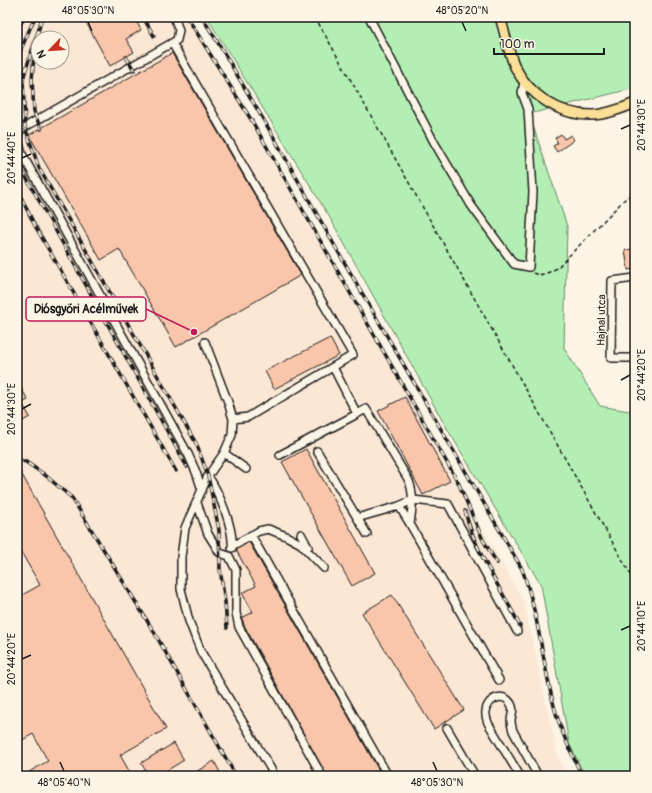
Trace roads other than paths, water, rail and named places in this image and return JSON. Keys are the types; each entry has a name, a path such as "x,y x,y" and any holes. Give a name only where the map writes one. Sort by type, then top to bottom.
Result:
{"main road":[{"path":"500,17 514,66 524,82 545,101 563,110 593,115 613,111 635,103"}],"street":[{"path":"174,17 180,30 177,40 25,127 19,132 18,139 22,154 188,454 202,490"},
{"path":"369,17 434,142 471,205 514,264 529,267 533,192 528,109 522,93 524,82"},
{"path":"172,43 353,355 248,417 233,420"},
{"name":"Hajnal utca","path":"635,278 612,281 611,358 635,358"},
{"path":"205,342 228,402 233,420 232,435 224,453 208,476 185,528 180,557 181,589 189,621 201,652 275,776"},
{"path":"333,367 357,414"},
{"path":"280,455 366,409 412,487 413,500 410,524"},
{"path":"318,451 367,534"},
{"path":"224,453 246,470"},
{"path":"208,476 217,490 226,516 232,546 229,556"},
{"path":"358,518 399,506 413,500 448,504 517,631"},
{"path":"197,503 208,534 220,552 229,556 236,570 236,613 239,627 322,776"},
{"path":"399,506 499,680"},
{"path":"232,546 259,531 268,529 301,544 324,568"},
{"path":"301,534 314,558"},
{"path":"251,535 388,776"},
{"path":"520,776 488,723 486,717 488,705 500,696 505,697 510,702 512,708 512,731 538,776"},
{"path":"447,728 475,776"}],"railway":[{"path":"17,29 25,17"},
{"path":"17,61 35,17"},
{"path":"39,30 42,17"},
{"path":"143,17 154,36"},
{"path":"187,17 252,121 458,482 483,540 497,563"},
{"path":"202,17 273,136 336,248 522,569 532,602 556,712 566,740 582,776"},
{"path":"30,57 23,79 25,127 39,168 197,445 208,476 219,530 220,569 227,628"},
{"path":"126,57 134,70"},
{"path":"33,70 34,112 41,129"},
{"path":"17,161 187,467"},
{"path":"17,189 34,224 176,471"},
{"path":"17,459 26,462 45,475 72,498 154,632 236,776"},
{"path":"465,511 475,541 520,626"}],"place":[{"name":"Diósgyőri Acélművek","path":"194,332"}]}
